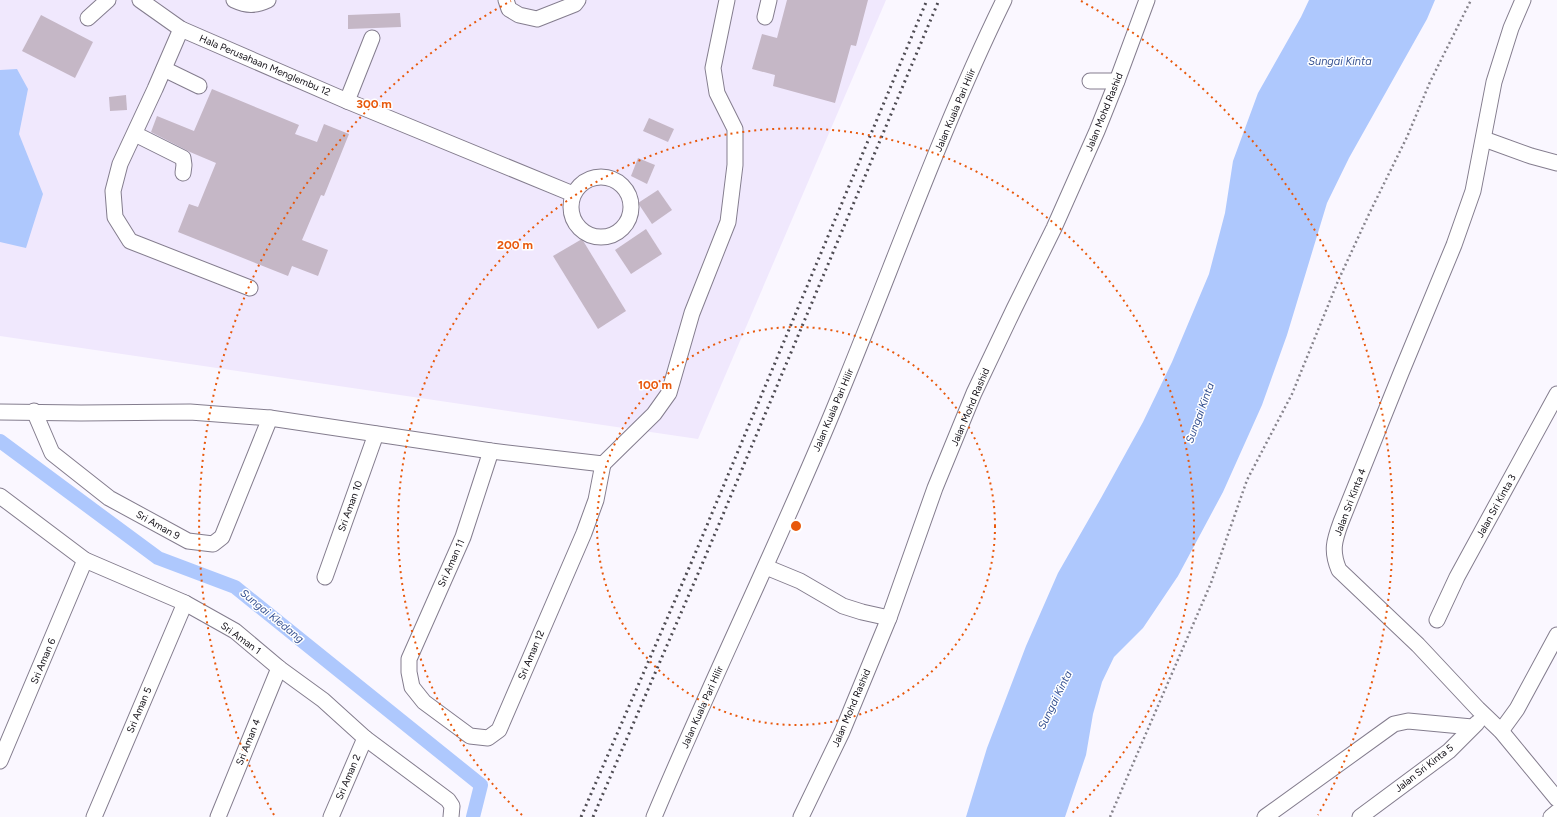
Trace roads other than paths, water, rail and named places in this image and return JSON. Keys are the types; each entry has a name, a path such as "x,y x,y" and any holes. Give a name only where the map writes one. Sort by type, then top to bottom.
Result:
{"street":[{"path":"88,18 108,0"},
{"name":"Hala Perusahaan Menglembu 12","path":"140,0 180,29 347,101 573,194"},
{"path":"234,0 244,5 259,4 268,0"},
{"path":"506,0 509,9 519,15 537,19 575,4 578,0"},
{"path":"0,412 190,412 270,418 491,451 604,464 654,414 669,393 692,313 728,222 735,165 735,129 717,93 713,68 727,0"},
{"path":"765,17 769,0"},
{"name":"Jalan Kuala Pari Hilir","path":"654,817 709,689 766,567 836,405 941,142 987,34 1004,0"},
{"name":"Jalan Mohd Rashid","path":"801,817 842,732 889,618 935,488 974,393 1054,228 1117,81 1147,0"},
{"name":"Jalan Sri Kinta 4","path":"1523,0 1511,28 1494,82 1474,191 1334,543 1334,560 1339,570 1418,645 1486,717 1501,730 1557,799"},
{"path":"180,29 164,69 120,164 113,191 115,217 130,241 250,288"},
{"path":"347,101 372,38"},
{"path":"164,69 199,86"},
{"path":"1090,81 1117,81"},
{"path":"134,134 183,158 183,173"},
{"path":"1484,139 1531,156 1557,163"},
{"path":"598,176 614,179 626,189 632,204 629,219 619,232 604,237 588,234 576,224 573,217 571,210 573,194 584,182 598,176"},
{"name":"Jalan Sri Kinta 3","path":"1437,620 1457,577 1557,394"},
{"name":"Sri Aman 9","path":"34,411 52,453 109,498 188,541 213,544 222,537 270,418"},
{"name":"Sri Aman 10","path":"325,577 376,434"},
{"name":"Sri Aman 11","path":"409,672 409,659 463,537 491,451"},
{"name":"Sri Aman 12","path":"409,672 412,687 424,702 470,736 488,738 498,730 584,533 596,500 604,464"},
{"name":"Sri Aman 1","path":"0,496 86,560 185,603 235,631 279,668 323,700 365,738 448,800 452,806 451,817"},
{"name":"Sri Aman 6","path":"0,761 86,560"},
{"path":"766,567 800,581 844,606 889,618"},
{"name":"Sri Aman 5","path":"94,817 185,603"},
{"path":"1501,730 1517,709 1557,635"},
{"name":"Sri Aman 4","path":"218,817 279,668"},
{"name":"Jalan Sri Kinta 5","path":"1360,817 1449,751 1472,727 1486,717"},
{"path":"1265,817 1394,724 1408,721 1472,727"},
{"name":"Sri Aman 2","path":"331,817 365,738"},
{"path":"1551,817 1557,812"}],"water":[{"name":"Sungai Kinta","path":"1309,0 1435,0 1427,19 1349,158 1327,203 1287,335 1262,405 1223,492 1178,576 1143,628 1114,657 1102,682 1093,714 1086,755 1065,817 966,817 987,748 1026,646 1058,573 1143,422 1172,362 1209,274 1225,213 1233,161 1258,93"},
{"path":"17,69 28,89 19,134 43,194 26,248 0,242 0,70"}],"waterway":[{"name":"Sungai Kledang","path":"0,441 158,558 235,587 481,785 473,817"}],"railway":[{"path":"581,817 692,561 927,0"},
{"path":"593,817 706,555 939,0"}]}
